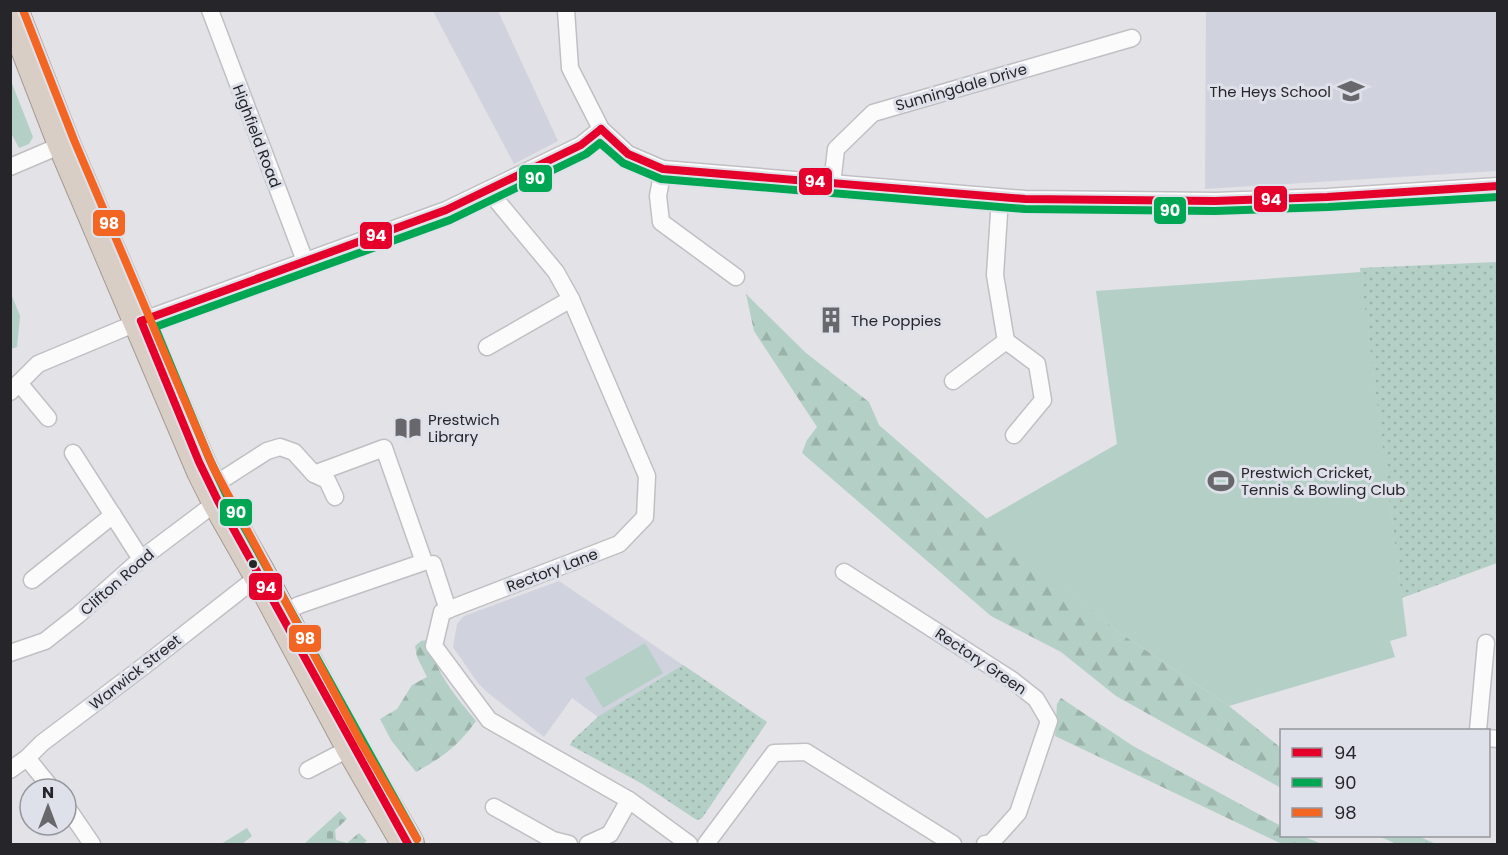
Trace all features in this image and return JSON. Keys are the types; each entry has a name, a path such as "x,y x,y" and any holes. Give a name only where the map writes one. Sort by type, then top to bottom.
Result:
{"highway":[{"path":"12,10 64,144 214,494 260,574 352,747 408,844"},
{"path":"10,17 26,50"}],"street":[{"name":"Highfield Road","path":"210,10 305,261"},
{"path":"566,10 570,68 601,129 628,154 663,169 1000,198 1215,201 1327,197 1497,186"},
{"name":"Sunningdale Drive","path":"832,184 836,148 873,113 1132,38"},
{"path":"48,418 15,387 38,364 141,321 446,210 581,145 601,129"},
{"path":"10,167 64,144"},
{"path":"663,169 658,196 661,222 736,277"},
{"name":"Rectory Lane","path":"448,610 619,544 645,517 647,476 571,299 556,272 488,190"},
{"path":"1000,198 995,275 1006,341 1037,364 1043,400 1014,435"},
{"path":"488,347 571,299"},
{"path":"953,381 1006,341"},
{"name":"Clifton Road","path":"10,653 45,641 267,451 279,447 294,452 314,474 327,480 335,497"},
{"path":"281,614 299,605 424,562 384,448 314,474"},
{"path":"73,453 91,467 112,515 141,559"},
{"path":"32,580 112,515"},
{"path":"433,564 448,610 442,612 434,646 489,720 629,801 689,844"},
{"name":"Rectory Green","path":"844,572 1012,680 1036,699 1049,722 1018,813 991,843 985,844"},
{"name":"Warwick Street","path":"10,770 260,574"},
{"path":"1478,729 1485,644"},
{"path":"308,770 352,747"},
{"path":"706,844 774,753 806,752 953,844"},
{"path":"27,758 42,777"},
{"path":"588,844 612,839 629,801"},
{"path":"494,807 553,840 569,844"},
{"path":"78,824 92,844"}],"shaded area":[{"path":"433,11 498,11 558,141 514,164"},
{"name":"The Heys School","path":"1206,11 1497,11 1497,171 1205,189"},
{"path":"559,581 767,722 702,818 697,820 641,783 570,745 598,717 572,698 544,737 487,692 477,682 453,647 457,624 464,616"}],"green space":[{"path":"11,81 33,137 29,144 19,148 11,133"},
{"path":"1497,262 1497,563 1402,598 1360,268"},
{"name":"Prestwich Cricket, Tennis & Bowling Club","path":"1361,272 1407,636 1390,641 1395,657 1229,706 1114,629 986,519 1117,444 1096,291"},
{"path":"10,291 20,316 17,347 11,349"},
{"path":"746,294 806,353 869,402 879,425 1114,629 1229,706 1280,747 1280,787 1116,696 1061,652 991,616 802,453 807,440 817,427 754,331"},
{"path":"428,640 441,674 476,721 463,738 449,750 416,772 391,740 380,719 397,709 412,685 427,677 417,657 415,646 421,641"},
{"path":"645,643 663,673 603,708 585,678"},
{"path":"683,665 767,722 702,818 697,820 641,783 570,745 599,716"},
{"path":"1061,698 1133,746 1280,825 1280,837 1304,837 1322,844 1282,844 1055,736 1057,704"},
{"path":"340,811 347,819 335,830 336,840 347,843 359,833 367,841 363,844 304,844"},
{"path":"247,828 252,836 242,844 221,844"},
{"path":"1380,837 1420,837 1436,844 1397,844"}],"transit line":[{"name":"98","path":"23,10 74,140 213,467 361,742 417,839"},
{"name":"94","path":"601,129 628,154 663,169 1025,199 1215,201 1327,197 1498,186"},
{"name":"94","path":"141,321 446,210 581,145 601,129"},
{"name":"90","path":"417,839 227,496 155,327 450,220 586,154 600,143 623,163 661,179 1025,209 1215,211 1498,197"},
{"name":"94","path":"141,321 199,462 218,501 408,844"}],"place":[{"name":"The Heys School","path":"1351,91"},
{"name":"The Poppies","path":"831,320"},
{"name":"Prestwich Library","path":"408,428"},
{"name":"Prestwich Cricket, Tennis & Bowling Club","path":"1221,481"}]}
